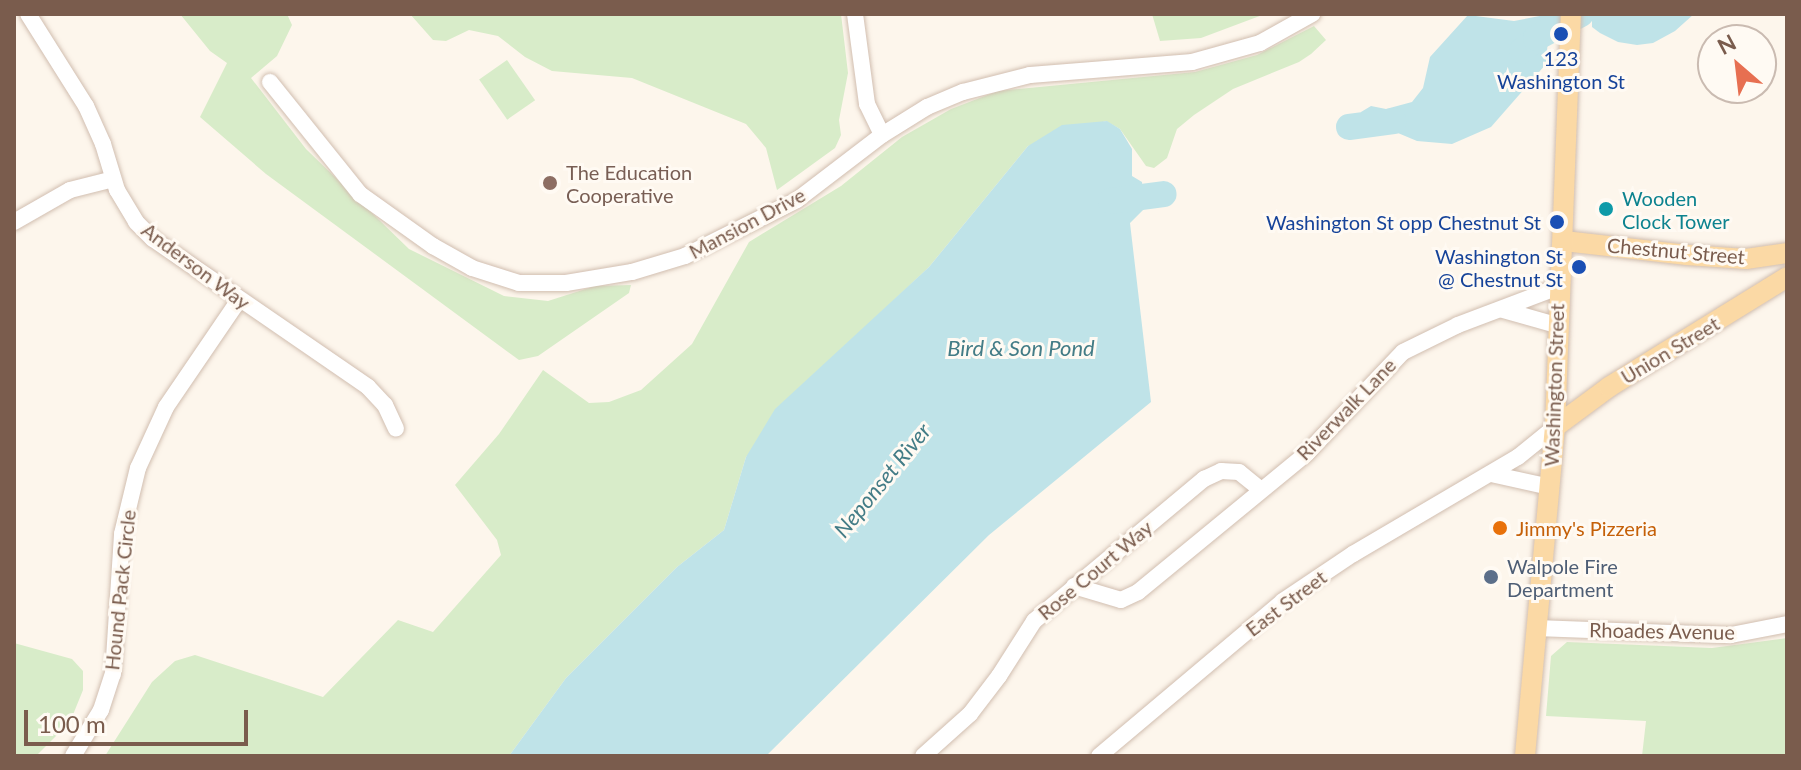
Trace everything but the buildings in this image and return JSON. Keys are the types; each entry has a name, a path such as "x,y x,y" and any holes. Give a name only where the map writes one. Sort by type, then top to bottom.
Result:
{"main road":[{"name":"Washington Street","path":"1525,756 1555,427 1556,325 1564,241 1571,14"},
{"name":"Chestnut Street","path":"1564,241 1746,259 1787,253"},
{"name":"Union Street","path":"1555,427 1609,387 1787,277"}],"street":[{"name":"Anderson Way","path":"28,14 86,106 103,144 122,201 144,230 239,300 368,387 385,405 396,429"},
{"path":"855,14 867,104 882,135"},
{"name":"Mansion Drive","path":"270,82 360,194 472,268 519,283 566,283 632,272 685,256 797,200 882,135 927,107 999,81 1192,62 1260,43 1312,14"},
{"path":"14,222 70,190 113,179"},
{"name":"Riverwalk Lane","path":"1074,586 1121,600 1138,592 1307,453 1403,352 1458,325 1558,287"},
{"name":"Hound Pack Circle","path":"73,756 101,710 113,674 122,534 138,468 166,407 239,300"},
{"path":"1503,310 1556,325"},
{"name":"East Street","path":"1099,756 1283,601 1427,509 1491,474 1555,427"},
{"name":"Rose Court Way","path":"923,756 970,714 1034,621 1204,479 1221,471 1239,472 1261,490"},
{"path":"1491,474 1550,487"},
{"name":"Rhoades Avenue","path":"1536,628 1731,635 1787,624"}],"green space":[{"path":"180,14 287,14 292,25 277,56 251,78 306,149 409,249 504,296 548,301 595,286 631,285 629,293 538,356 519,360 266,174 200,117 227,63 210,51"},
{"path":"410,14 841,14 848,73 839,120 841,135 835,148 777,190 766,148 746,124 632,78 552,71 525,57 498,36 469,30 446,41 433,40"},
{"path":"1152,14 1265,14 1201,38 1160,41"},
{"path":"1314,26 1326,40 1311,54 1233,89 1194,115 1177,129 1167,158 1154,168 1146,166 1120,129 1106,121 1028,146 929,267 859,333 746,457 724,530 677,567 566,678 509,756 105,756 152,682 175,661 195,655 323,697 398,620 433,632 501,555 497,540 455,485 499,434 543,370 589,403 609,402 641,390 692,344 749,242 841,186 902,137 951,109 998,91 1195,72 1257,55"},
{"path":"507,60 535,100 507,120 479,80"},
{"path":"1787,638 1787,756 1642,756 1646,721 1546,716 1551,656 1567,642 1712,648"},
{"path":"14,643 72,659 83,671 83,690 70,722 36,756 14,756"}],"water":[{"path":"1550,14 1546,64 1491,127 1452,144 1417,141 1386,128 1360,138 1361,112 1371,106 1386,109 1412,102 1423,88 1430,57 1468,15 1514,21"},
{"path":"1592,14 1694,14 1675,31 1653,43 1637,45 1618,42 1600,33 1592,27"},
{"name":"Bird & Son Pond","path":"1107,121 1120,129 1132,149 1132,176 1142,182 1144,209 1130,223 1151,402 989,535 766,756 509,756 566,678 677,567 724,530 746,457 775,409 929,267 1028,146 1062,125"}],"waterway":[{"name":"Neponset River","path":"1522,51 1536,38 1581,14"},
{"name":"Neponset River","path":"1349,127 1394,121"},
{"name":"Neponset River","path":"1111,201 1164,194"}],"place":[{"name":"123 Washington St","path":"1561,34"},
{"name":"The Education Cooperative","path":"550,183"},
{"name":"Wooden Clock Tower","path":"1606,209"},
{"name":"Washington St opp Chestnut St","path":"1557,222"},
{"name":"Washington St @ Chestnut St","path":"1579,267"},
{"name":"Jimmy's Pizzeria","path":"1500,528"},
{"name":"Walpole Fire Department","path":"1491,577"}]}
